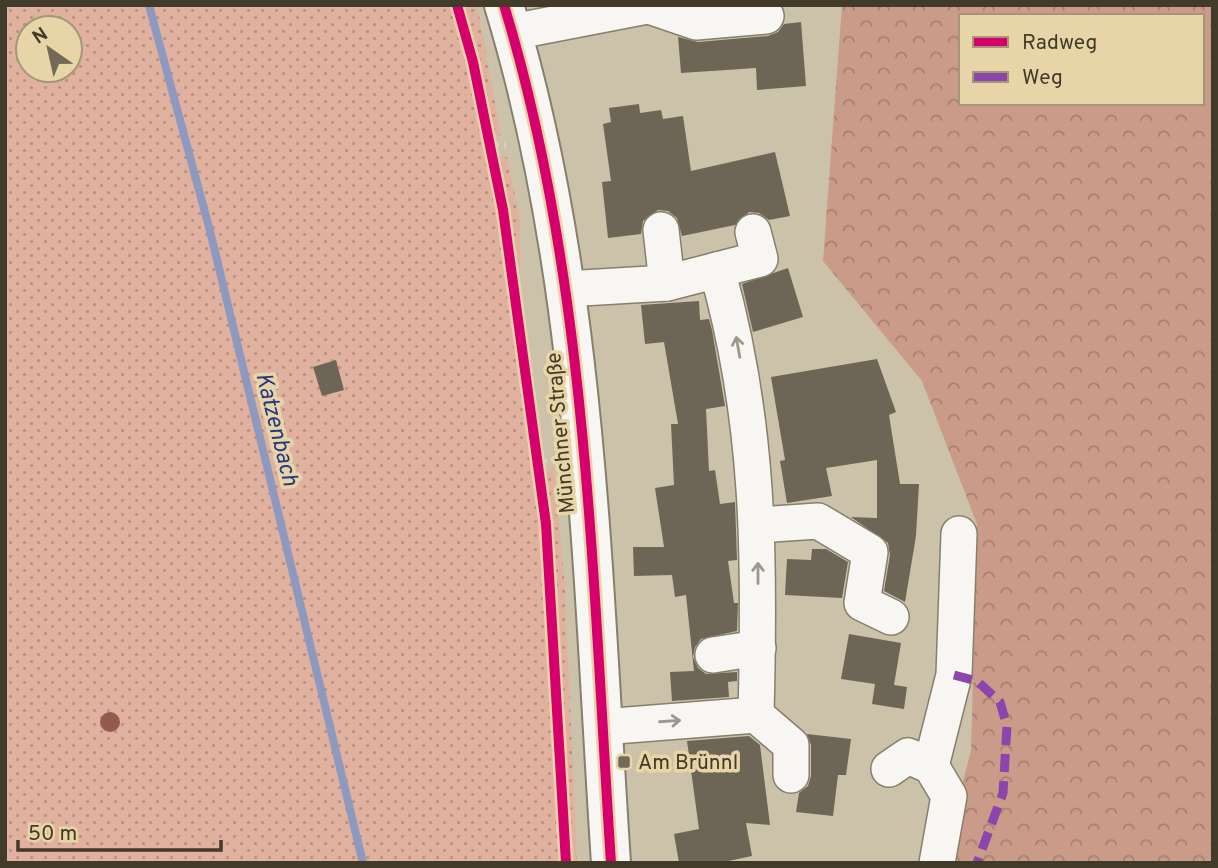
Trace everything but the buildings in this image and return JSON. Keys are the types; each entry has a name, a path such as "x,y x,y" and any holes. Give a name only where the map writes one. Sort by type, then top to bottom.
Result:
{"main road":[{"name":"Münchner Straße","path":"508,18 528,93 565,289 583,455 611,863"}],"street":[{"path":"648,6 696,22 766,16"},
{"name":"Münchner Straße","path":"508,18 648,6"},
{"path":"661,230 667,283"},
{"path":"565,289 667,283 760,259 753,232"},
{"path":"718,270 742,370 751,431 758,525 756,715"},
{"path":"758,525 818,521 870,552 862,603 891,617"},
{"path":"931,766 954,675 959,534"},
{"path":"713,656 758,648"},
{"path":"602,727 756,715 792,745 791,775"},
{"path":"889,769 908,756 931,766 949,796 937,863"}],"path":[{"path":"457,5 503,210 538,461 546,524 566,863"},
{"path":"490,145 508,145"},
{"path":"538,461 555,459"}],"shaded area":[{"path":"5,5 477,5 501,136 494,135 472,39 473,62 503,210 546,524 566,863 5,863"},
{"path":"498,155 507,157 520,219 520,276"},
{"path":"554,466 565,588 577,863 572,863 546,473"}],"green space":[{"path":"842,5 1213,5 1213,863 941,863 971,751 977,524 922,381 823,261"}],"waterway":[{"name":"Katzenbach","path":"149,5 210,231 363,863"}],"marked path":[{"path":"954,675 977,681 1000,702 1007,726 1003,793 977,863"}],"cycle path":[{"path":"457,5 473,62 503,210 546,524 566,863"},
{"path":"504,5 532,109 570,322 591,539 611,863"}],"place":[{"name":"Am Brünnl","path":"624,762"}]}
